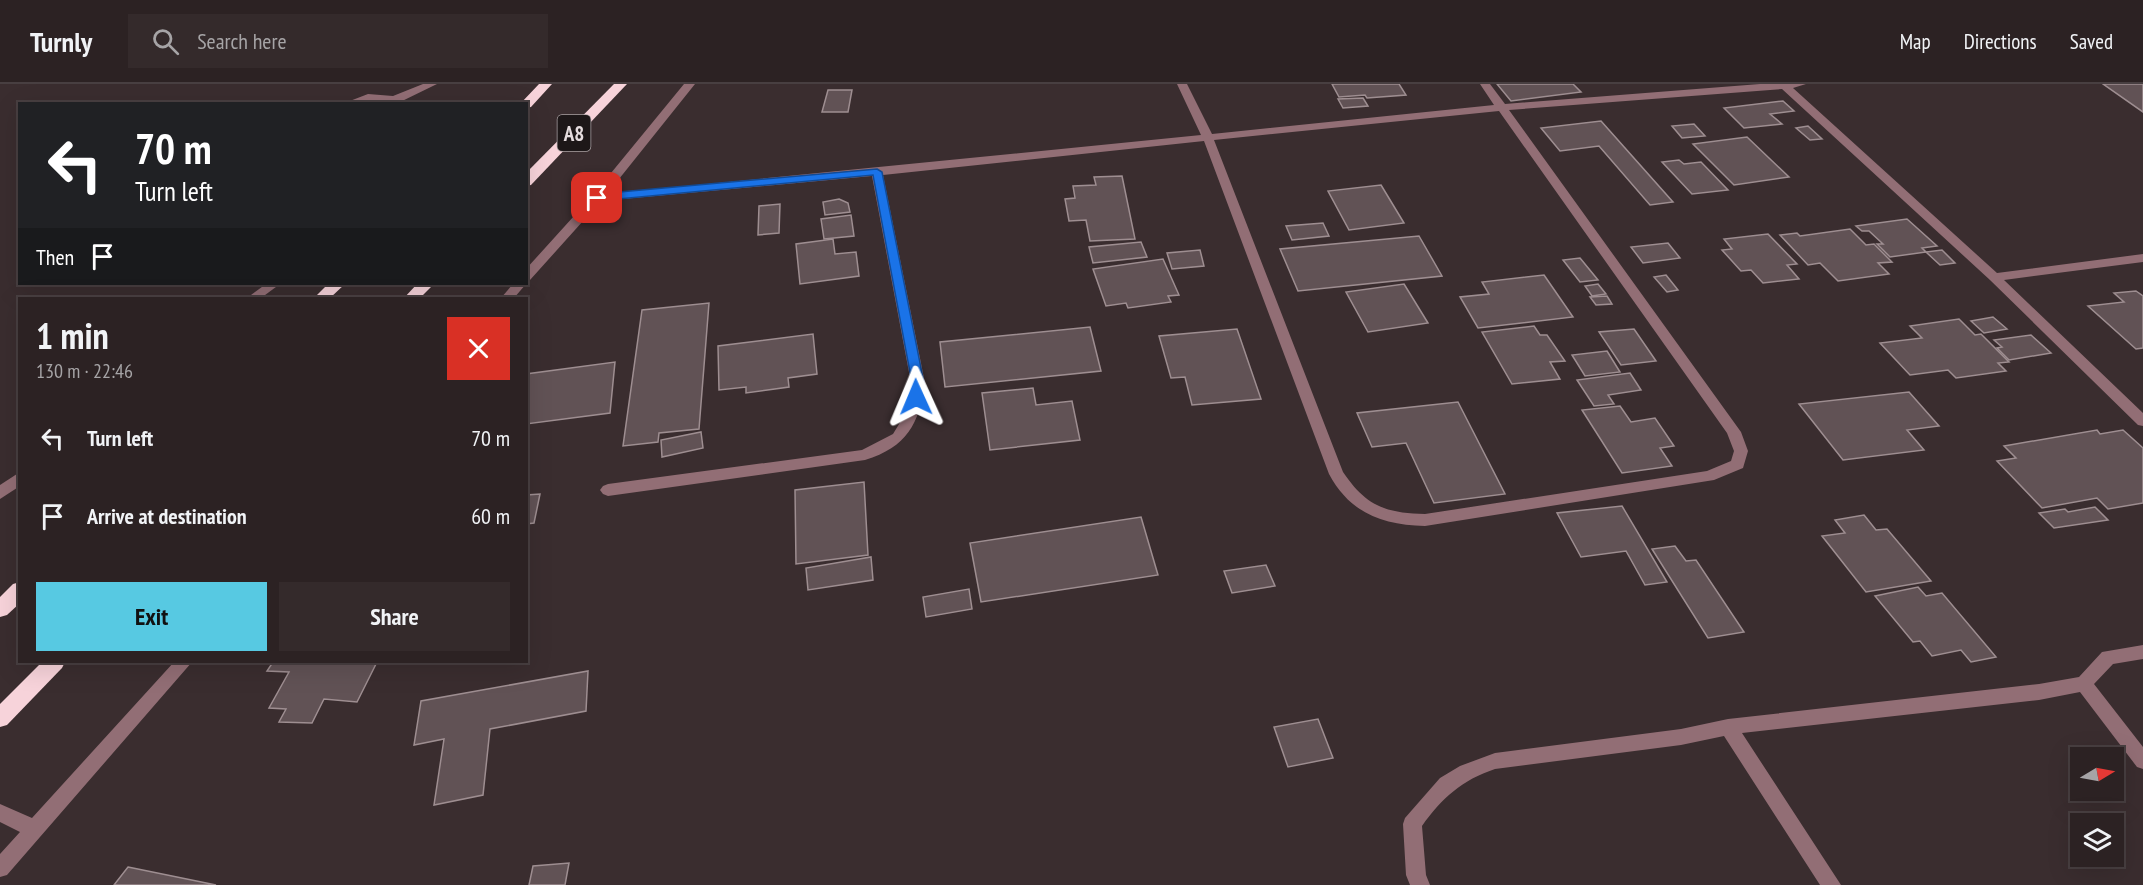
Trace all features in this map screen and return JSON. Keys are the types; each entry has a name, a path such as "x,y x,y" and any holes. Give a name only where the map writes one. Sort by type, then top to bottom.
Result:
{"highway":[{"name":"A8","path":"528,102 546,84"},
{"name":"A8","path":"528,180 621,84"},
{"path":"322,297 336,285"},
{"path":"412,297 425,285"},
{"path":"0,609 18,592"},
{"path":"0,718 54,663"}],"street":[{"path":"353,102 368,97 392,101 432,84"},
{"path":"528,275 597,198 690,84"},
{"path":"1182,84 1208,138 1336,474 1349,495 1393,520 1425,520 1709,476 1738,464 1741,451 1734,432 1586,227 1504,107 1485,84"},
{"path":"597,198 877,172 1504,107 1801,84"},
{"path":"1784,85 1994,277 2143,421"},
{"path":"608,490 865,455 898,438 914,411 918,383 877,172"},
{"path":"1994,277 2143,258"},
{"path":"254,297 272,285"},
{"path":"508,297 519,285"},
{"path":"0,493 18,479"},
{"path":"1420,885 1416,874 1412,824 1437,790 1468,769 1494,761 1681,737 1728,727 1964,702 2084,684 2109,657 2143,652"},
{"path":"0,868 183,663"},
{"path":"2084,684 2143,761"},
{"path":"1728,727 1830,885"},
{"path":"0,813 35,829"}],"building":[{"path":"1332,84 1399,84 1406,95 1367,98 1365,95 1339,97"},
{"path":"1497,84 1573,84 1581,92 1511,101"},
{"path":"2103,84 2143,84 2143,112"},
{"path":"828,90 852,90 848,112 822,112"},
{"path":"1363,98 1368,106 1343,108 1338,99"},
{"path":"1783,101 1794,111 1770,114 1782,124 1744,128 1724,108"},
{"path":"1601,121 1673,202 1650,205 1599,146 1560,151 1541,128"},
{"path":"1694,124 1705,136 1682,138 1672,126"},
{"path":"1808,126 1822,139 1810,140 1796,128"},
{"path":"1747,137 1789,177 1734,185 1693,144"},
{"path":"1679,160 1684,164 1701,162 1728,190 1692,194 1662,162"},
{"path":"1122,176 1135,239 1090,241 1086,220 1069,221 1065,199 1075,198 1073,186 1096,185 1094,177"},
{"path":"1381,185 1404,223 1349,230 1328,191"},
{"path":"839,199 848,203 850,212 825,215 823,202"},
{"path":"780,204 779,233 758,235 759,206"},
{"path":"851,215 854,236 824,239 821,219"},
{"path":"1907,219 1937,246 1922,248 1926,252 1890,257 1877,244 1883,244 1869,231 1862,231 1856,226"},
{"path":"1323,223 1329,236 1292,240 1286,226"},
{"path":"1850,229 1866,245 1874,244 1892,262 1878,263 1889,274 1838,281 1820,263 1808,265 1780,235 1797,233 1800,236"},
{"path":"1768,234 1797,264 1787,265 1799,279 1763,283 1751,270 1741,271 1722,250 1732,249 1724,239"},
{"path":"1419,236 1442,276 1298,291 1280,249"},
{"path":"833,239 835,254 856,252 859,276 800,284 796,244"},
{"path":"1141,242 1147,257 1093,263 1089,247"},
{"path":"1668,243 1680,258 1643,263 1631,247"},
{"path":"1200,250 1204,266 1172,269 1167,253"},
{"path":"1942,250 1955,263 1940,265 1926,252"},
{"path":"1580,258 1598,280 1580,282 1563,260"},
{"path":"1163,259 1179,295 1168,296 1171,302 1128,308 1126,303 1106,306 1093,269"},
{"path":"1544,275 1573,317 1478,328 1460,297 1489,294 1482,282"},
{"path":"1666,275 1678,290 1667,292 1654,277"},
{"path":"1404,284 1428,323 1368,332 1346,292"},
{"path":"1598,284 1606,294 1592,296 1585,286"},
{"path":"2136,291 2143,296 2143,348 2136,349 2088,306 2124,302 2114,293"},
{"path":"1607,296 1612,304 1596,305 1590,297"},
{"path":"709,303 699,429 659,433 658,442 623,446 642,310"},
{"path":"1993,317 2007,329 1984,333 1971,321"},
{"path":"1959,319 1975,335 1981,334 2009,362 1998,363 2006,371 1956,378 1948,370 1910,375 1880,343 1922,338 1910,326"},
{"path":"1534,326 1540,335 1547,335 1565,361 1550,362 1560,379 1512,384 1482,332"},
{"path":"1090,327 1101,371 945,387 940,342"},
{"path":"1237,329 1261,399 1192,405 1185,377 1171,378 1159,336"},
{"path":"1634,329 1656,361 1621,365 1599,332"},
{"path":"813,334 817,374 788,378 789,387 746,393 746,387 719,390 718,346"},
{"path":"2031,335 2051,353 2009,360 1997,348 2002,347 1994,340"},
{"path":"1607,351 1620,372 1585,376 1572,355"},
{"path":"615,362 610,413 528,424 528,374"},
{"path":"1630,373 1641,390 1608,395 1614,404 1594,406 1577,380"},
{"path":"1033,388 1036,405 1072,401 1080,440 990,450 982,393"},
{"path":"1909,392 1939,426 1907,430 1924,450 1843,460 1799,404"},
{"path":"1458,402 1505,494 1434,503 1406,443 1372,447 1357,413"},
{"path":"1620,406 1631,422 1655,418 1674,446 1660,448 1672,466 1622,473 1582,410"},
{"path":"2097,430 2100,434 2123,430 2143,448 2143,503 2108,509 2097,498 2042,508 1997,461 2016,458 2004,446"},
{"path":"701,432 703,448 662,457 661,440"},
{"path":"864,482 868,555 796,564 795,490"},
{"path":"540,494 534,523 528,524 528,495"},
{"path":"1622,506 1667,582 1645,585 1626,551 1581,557 1557,513"},
{"path":"2095,507 2108,520 2054,528 2039,513 2065,509 2068,512"},
{"path":"1864,515 1876,530 1887,529 1931,581 1866,592 1822,536 1845,533 1835,520"},
{"path":"1141,517 1158,575 981,602 970,543"},
{"path":"1675,546 1686,561 1696,560 1744,632 1708,638 1652,549"},
{"path":"871,557 873,580 808,590 806,568"},
{"path":"1266,565 1275,586 1232,593 1224,571"},
{"path":"1918,587 1926,596 1942,593 1996,657 1971,662 1961,650 1932,656 1920,641 1913,642 1875,596"},
{"path":"969,589 972,609 926,617 923,597"},
{"path":"272,663 376,663 357,702 324,699 312,723 279,722 286,709 269,708 289,672 267,671"},
{"path":"588,671 586,711 490,729 483,795 434,805 444,739 414,745 421,701"},
{"path":"1318,719 1333,758 1288,767 1274,727"},
{"path":"569,863 565,885 529,885 533,866"},
{"path":"128,867 216,885 114,885"}],"route":[{"path":"597,198 877,172 918,383 916,397"}]}
